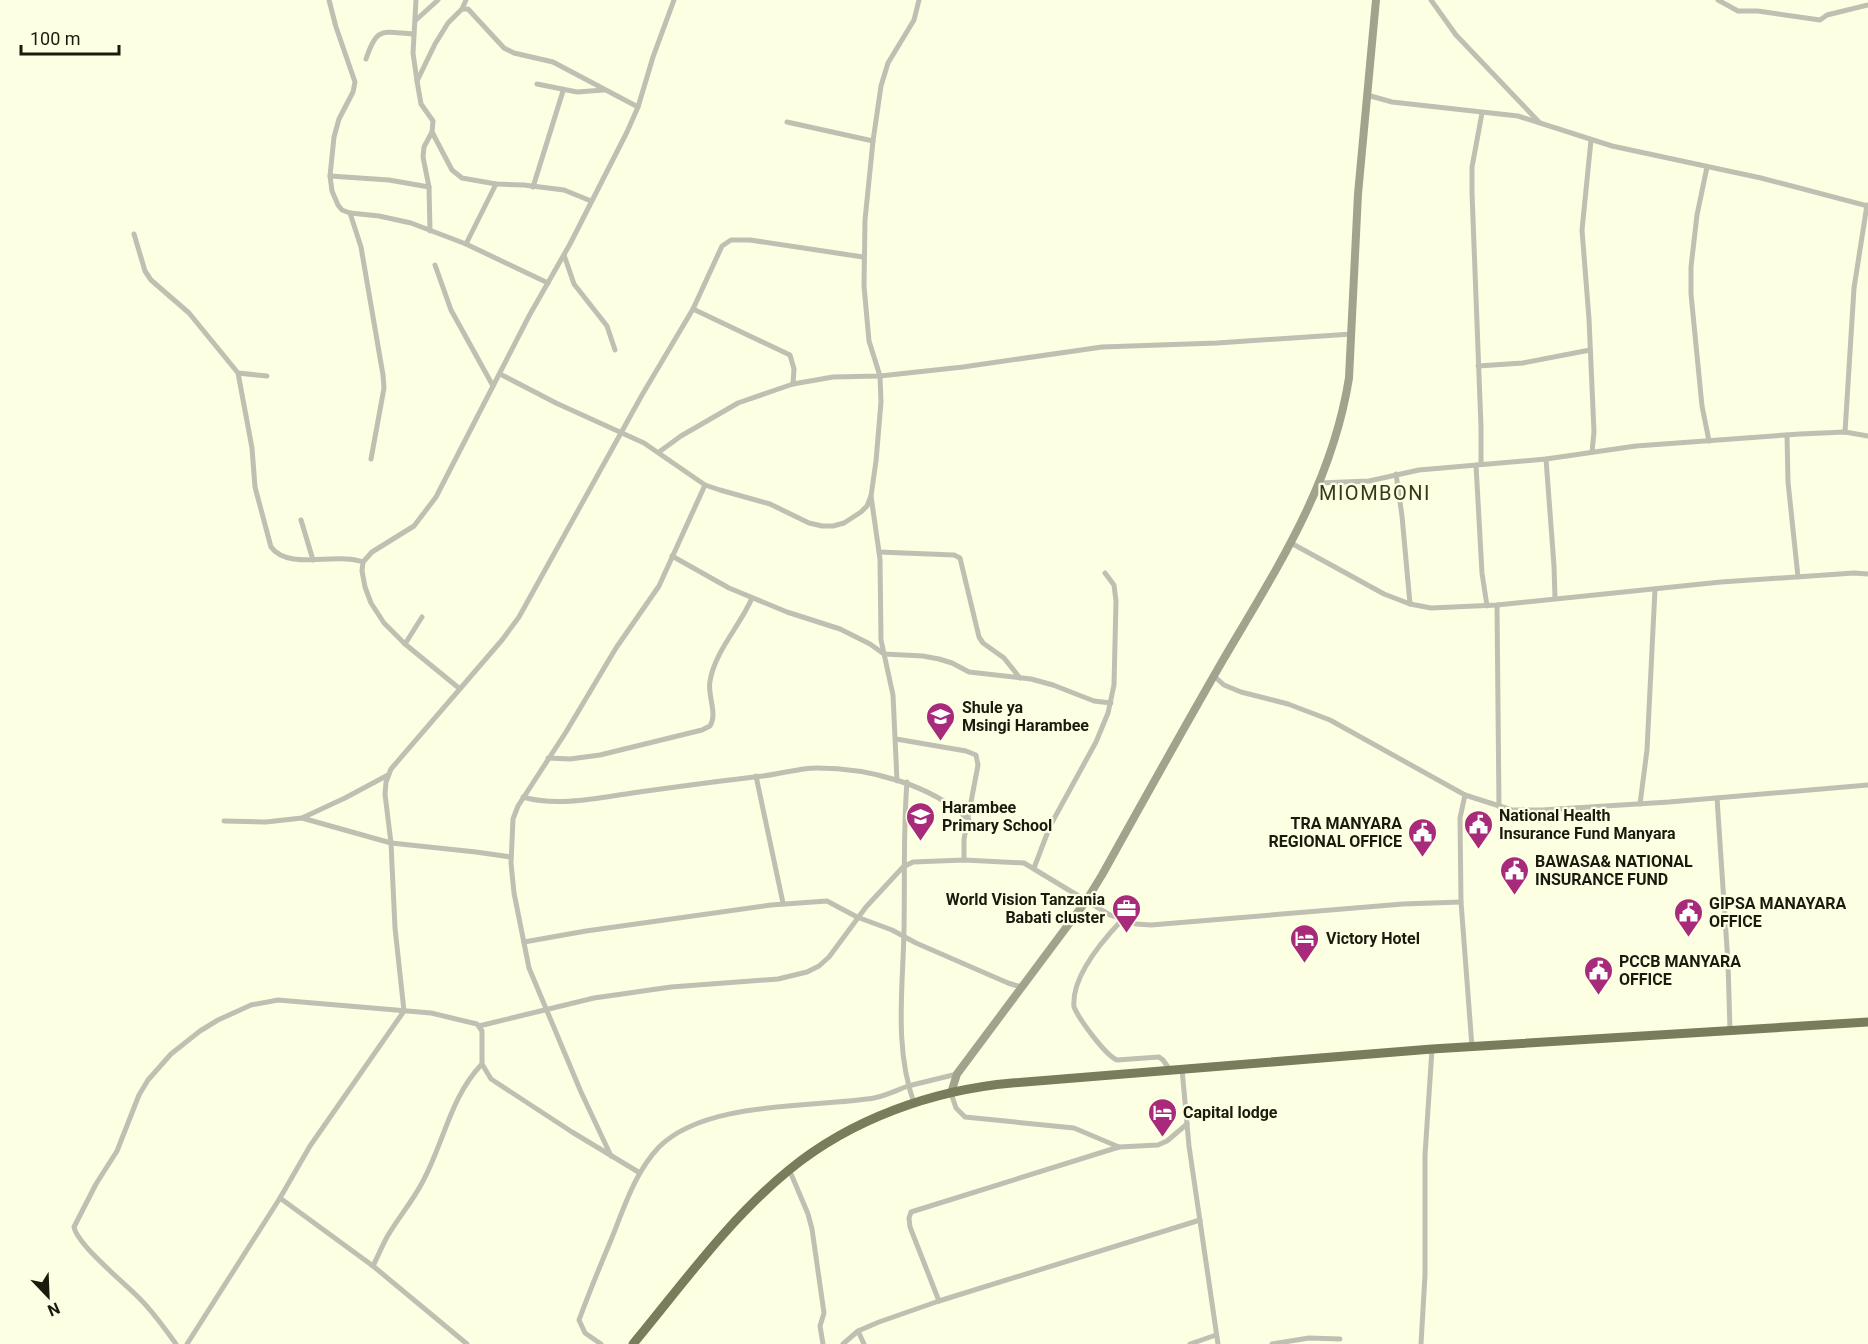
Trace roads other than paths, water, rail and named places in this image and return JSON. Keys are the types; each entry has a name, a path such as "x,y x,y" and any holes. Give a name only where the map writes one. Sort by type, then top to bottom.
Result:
{"highway":[{"path":"633,1344 721,1237 789,1169 850,1130 914,1103 951,1093 978,1086 1432,1049 1868,1022"}],"street":[{"path":"329,0 355,82 353,92 343,107 336,129 330,176 332,191 338,205 342,210 350,213 396,219 466,244 548,283"},
{"path":"416,0 413,53 417,81 421,104 434,121 432,132 424,147 423,157 429,187 430,231"},
{"path":"416,20 438,0"},
{"path":"417,81 440,36 452,18 462,9 466,0"},
{"path":"460,689 405,644 384,623 371,603 363,578 363,562 372,552 414,526 436,497 564,255 638,107 674,0"},
{"path":"500,374 659,452 705,485 730,494 770,504 795,517 822,526 833,526 852,519 867,506 871,496 879,434 880,376 869,341 865,313 863,257 873,141 881,86 888,63 914,21 919,0"},
{"path":"1119,1147 1074,1128 965,1117 956,1108 951,1093 957,1074 1086,901 1291,543 1333,448 1344,407 1352,334 1356,232 1376,0"},
{"path":"1431,0 1456,35 1541,124"},
{"path":"1718,0 1738,11 1758,11 1821,20 1827,15 1868,5"},
{"path":"462,9 468,9 474,14 490,35 504,48 514,53 553,62 638,107"},
{"path":"366,59 374,37 381,33 413,34"},
{"path":"537,84 563,91 606,90"},
{"path":"533,187 563,91"},
{"path":"1367,95 1392,102 1518,116 1591,140 1867,206 1854,288 1845,432"},
{"path":"1482,113 1472,167 1472,193 1479,366 1478,465 1482,573 1487,606"},
{"path":"787,122 873,141"},
{"path":"432,132 448,164 457,175 470,181 564,190 591,201"},
{"path":"1591,140 1582,230 1594,432 1592,452"},
{"path":"1707,167 1693,245 1691,276 1702,406 1709,441"},
{"path":"330,176 389,180 429,187"},
{"path":"466,244 496,184"},
{"path":"350,213 361,248 383,375 384,388 371,459"},
{"path":"134,234 145,271 151,280 189,313 238,373 252,448 255,487 271,547 276,554 313,560 353,558 363,562"},
{"path":"187,1344 328,1120 404,1011 385,794 388,775 398,758 412,746 519,617 642,395 693,309 722,246 731,240 750,240 863,257"},
{"path":"564,255 574,284 607,326 615,350"},
{"path":"435,265 451,310 493,386"},
{"path":"693,309 790,355 794,369 793,384"},
{"path":"659,452 681,436 738,403 793,384 833,377 880,376 963,367 1102,347 1217,343 1352,334"},
{"path":"1479,366 1523,363 1590,350"},
{"path":"238,373 267,376"},
{"path":"1319,483 1369,481 1396,474 1709,441 1845,432 1868,436"},
{"path":"1787,435 1788,482 1798,578"},
{"path":"1546,459 1555,598"},
{"path":"1396,474 1410,604"},
{"path":"611,1156 581,1092 529,968 514,893 511,857 513,819 523,797 611,655 654,594 705,485"},
{"path":"871,496 879,552 881,640 893,695 897,781"},
{"path":"301,520 313,560"},
{"path":"1291,543 1384,594 1410,604 1431,608 1487,606 1721,582 1868,574"},
{"path":"879,552 954,555 960,558 979,637 983,643 1004,658 1020,678"},
{"path":"672,556 717,582 787,612 840,629 884,654 923,656 952,663 969,672 1020,678 1053,685 1094,701 1110,703"},
{"path":"1034,867 1054,819 1102,729 1110,703 1115,678 1116,593 1114,585 1105,573"},
{"path":"1640,804 1647,750 1655,589"},
{"path":"548,758 570,759 600,755 692,733 710,726 713,718 709,691 710,679 752,598"},
{"path":"1497,605 1499,807"},
{"path":"405,644 422,616"},
{"path":"1214,676 1234,690 1302,709 1330,720 1465,795 1499,807 1524,811 1868,785"},
{"path":"896,739 966,751 976,755 978,765 964,839 964,860"},
{"path":"523,797 553,801 585,799 819,768 907,782 941,798 969,820"},
{"path":"224,821 266,822 302,818 388,775"},
{"path":"756,776 783,903"},
{"path":"907,782 900,1032 908,1086 914,1103"},
{"path":"1465,795 1460,818 1461,902 1472,1047"},
{"path":"1717,798 1730,1030"},
{"path":"302,818 391,843 511,857"},
{"path":"176,1344 141,1300 103,1265 74,1229 96,1184 117,1150 135,1104 148,1080 171,1054 200,1031 251,1005 287,1000 445,1015 479,1026 618,994 671,987 778,979 798,975 823,963 841,943 857,917 903,867 913,862 1015,861 1034,867 1086,901 1122,920 1136,924 1151,925 1403,904 1461,902"},
{"path":"524,942 783,903 828,901 904,938 1021,987"},
{"path":"1122,920 1089,961 1073,998 1074,1007 1112,1058 1118,1060 1159,1057 1170,1070"},
{"path":"479,1026 482,1032 483,1069 491,1079 640,1173"},
{"path":"1421,1344 1425,1264 1425,1155 1432,1049"},
{"path":"373,1266 388,1236 423,1182 448,1116 471,1076 482,1064"},
{"path":"1182,1069 1187,1124 1218,1344"},
{"path":"601,1344 585,1333 579,1320 627,1200 640,1173 660,1147 693,1126 720,1117 770,1107 874,1098 908,1086 957,1074"},
{"path":"939,1301 910,1227 911,1212 1119,1147 1158,1145 1167,1141 1187,1124"},
{"path":"789,1169 812,1229 824,1313 820,1326 823,1344"},
{"path":"280,1198 373,1266 467,1344"},
{"path":"843,1344 858,1331 939,1301 1200,1220"},
{"path":"858,1331 864,1344"},
{"path":"1190,1344 1216,1335"},
{"path":"1272,1344 1309,1338 1340,1339"}],"place":[{"name":"Shule ya Msingi Harambee","path":"941,742"},
{"name":"Harambee Primary School","path":"921,842"},
{"name":"National Health Insurance Fund Manyara","path":"1478,850"},
{"name":"TRA MANYARA REGIONAL OFFICE","path":"1423,858"},
{"name":"BAWASA& NATIONAL INSURANCE FUND","path":"1514,896"},
{"name":"World Vision Tanzania Babati cluster","path":"1126,934"},
{"name":"GIPSA MANAYARA OFFICE","path":"1688,938"},
{"name":"Victory Hotel","path":"1305,964"},
{"name":"PCCB MANYARA OFFICE","path":"1598,996"},
{"name":"Capital lodge","path":"1162,1138"}],"district":[{"name":"MIOMBONI","path":"1375,493"}]}
